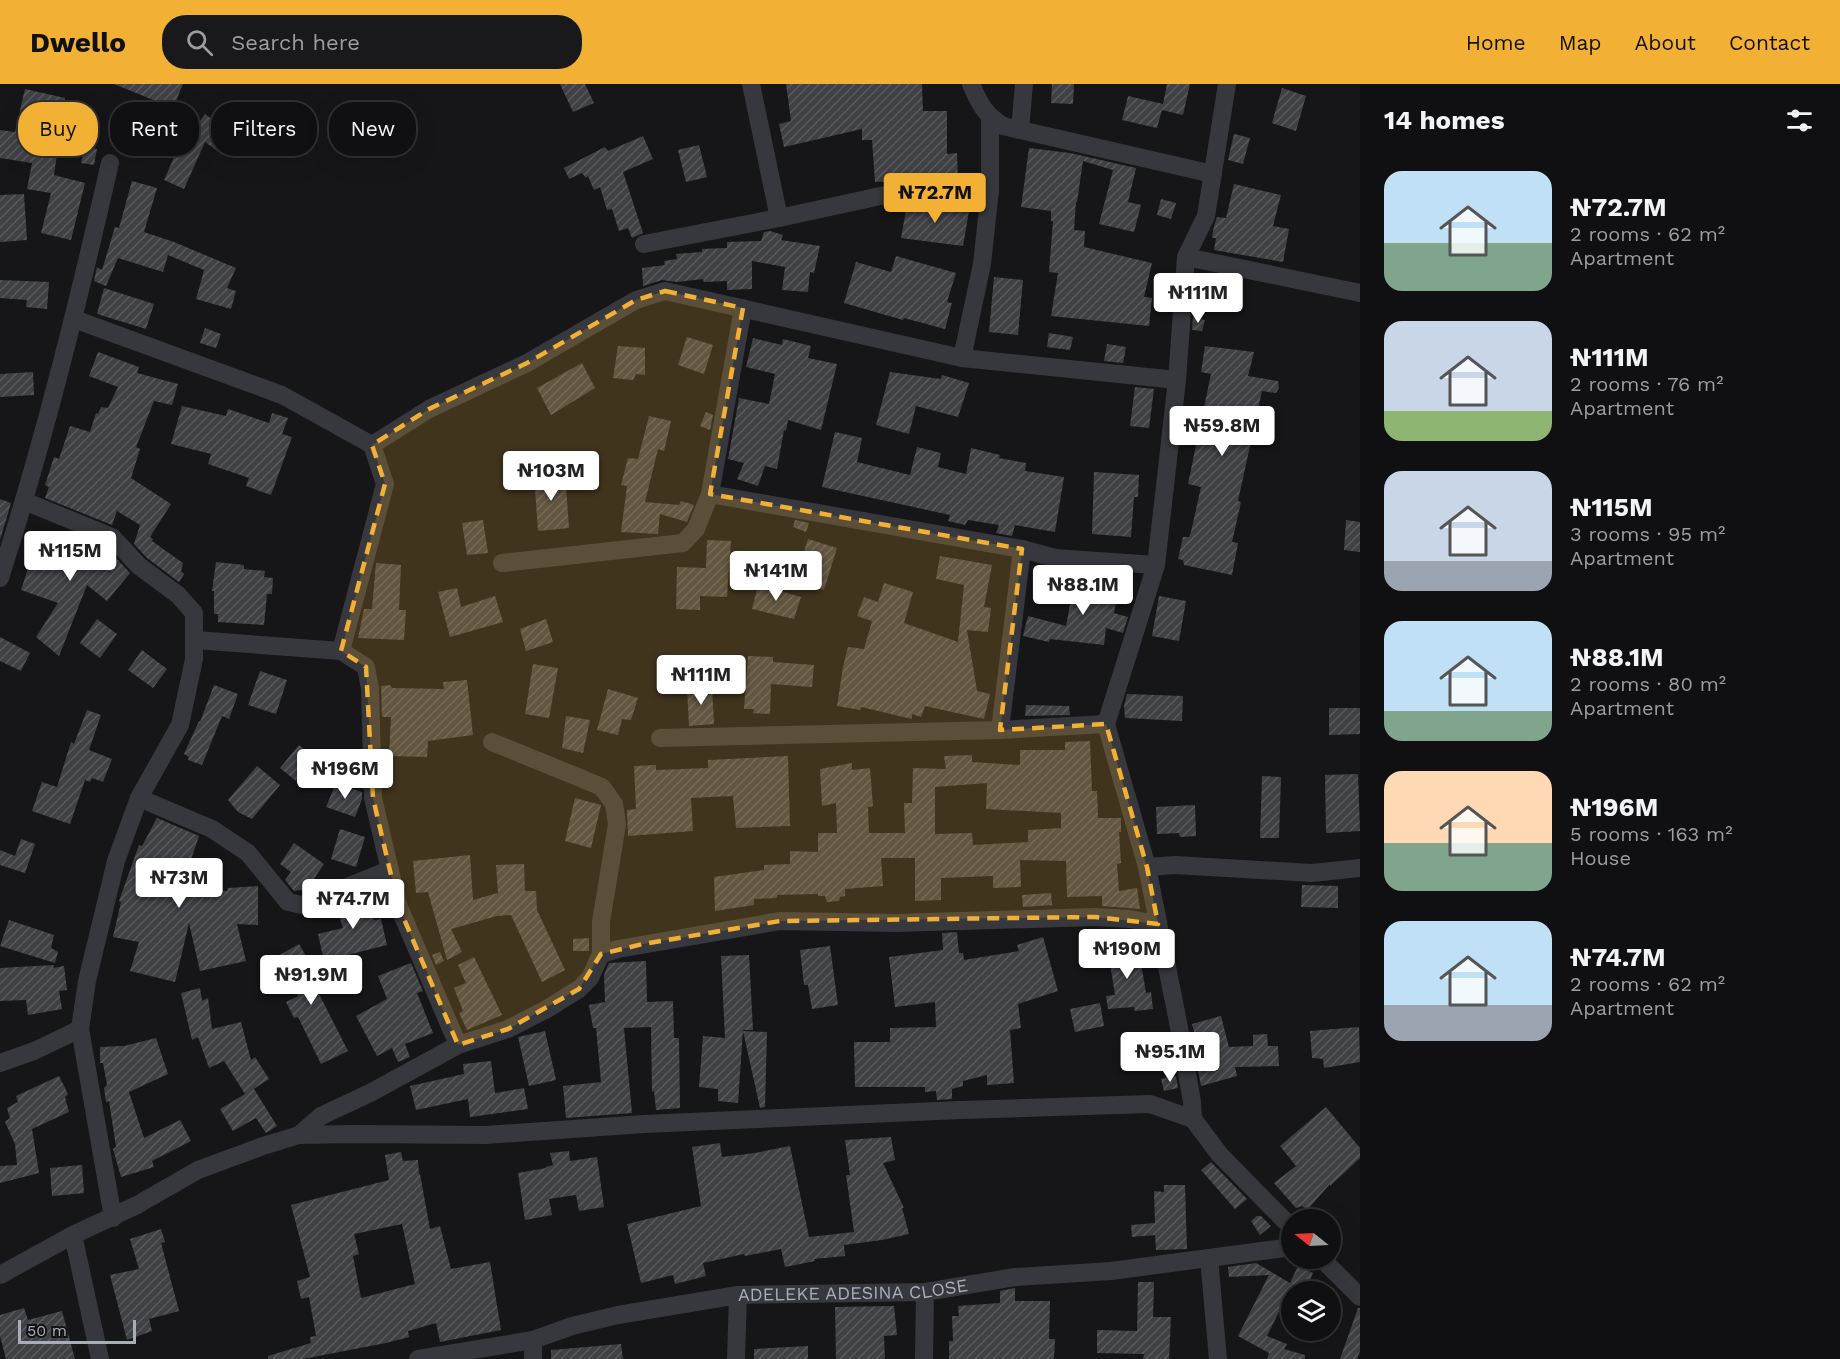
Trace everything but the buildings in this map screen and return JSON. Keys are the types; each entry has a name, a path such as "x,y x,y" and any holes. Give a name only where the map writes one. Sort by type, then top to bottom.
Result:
{"street":[{"path":"751,84 779,218"},
{"path":"971,84 979,103 990,118 1003,126 1213,174"},
{"path":"1020,130 1024,84"},
{"path":"1227,84 1206,216 1186,256 1177,380 1156,565 1106,724 1147,867 1178,1022 1193,1119 1220,1155 1281,1217"},
{"path":"963,358 982,264 990,190 990,118"},
{"path":"0,578 24,501 74,319 110,163"},
{"path":"644,244 885,195 990,190"},
{"path":"1186,256 1360,292"},
{"path":"372,445 429,409 527,363 636,300 665,291 963,358 1177,380"},
{"path":"502,563 683,543 696,529 710,494 743,308"},
{"path":"74,319 282,395 372,445 385,484 341,651"},
{"path":"710,494 1022,549 1055,558 1156,565"},
{"path":"24,501 112,537 139,566 178,595 194,613 194,659 180,725 139,798 116,861 87,981 80,1029 112,1218"},
{"path":"1000,729 1022,549"},
{"path":"195,640 341,651 366,667 370,689 372,798 398,905 458,1045"},
{"path":"660,738 1106,724"},
{"path":"298,1136 321,1116 372,1092 458,1045 508,1029 579,989 590,978 601,954 601,922 617,824 614,804 602,787 492,742"},
{"path":"139,798 212,828 248,853 288,902 302,905 390,870"},
{"path":"1147,867 1185,866 1312,873 1360,868"},
{"path":"601,954 780,921 897,923 1095,917 1158,924"},
{"path":"0,1063 34,1051 80,1029"},
{"path":"0,1275 73,1235 137,1206 198,1170 298,1136 485,1135 644,1124 1150,1104 1193,1119"},
{"path":"73,1235 100,1359"},
{"name":"ADELEKE ADESINA CLOSE","path":"418,1359 533,1340 572,1326 618,1315 738,1294 925,1292 1015,1277 1111,1271 1281,1249"},
{"path":"1209,1258 1218,1359"},
{"path":"1332,1269 1360,1297"},
{"path":"924,1359 925,1292"},
{"path":"736,1359 738,1294"},
{"path":"533,1340 533,1359"}],"highlighted area":[{"path":"665,291 743,308 710,494 1022,549 1000,730 1106,724 1147,867 1158,924 1095,917 780,921 643,944 601,954 579,989 508,1029 458,1045 398,905 373,798 366,667 341,651 385,484 372,445 429,409 527,363 636,300"}]}
